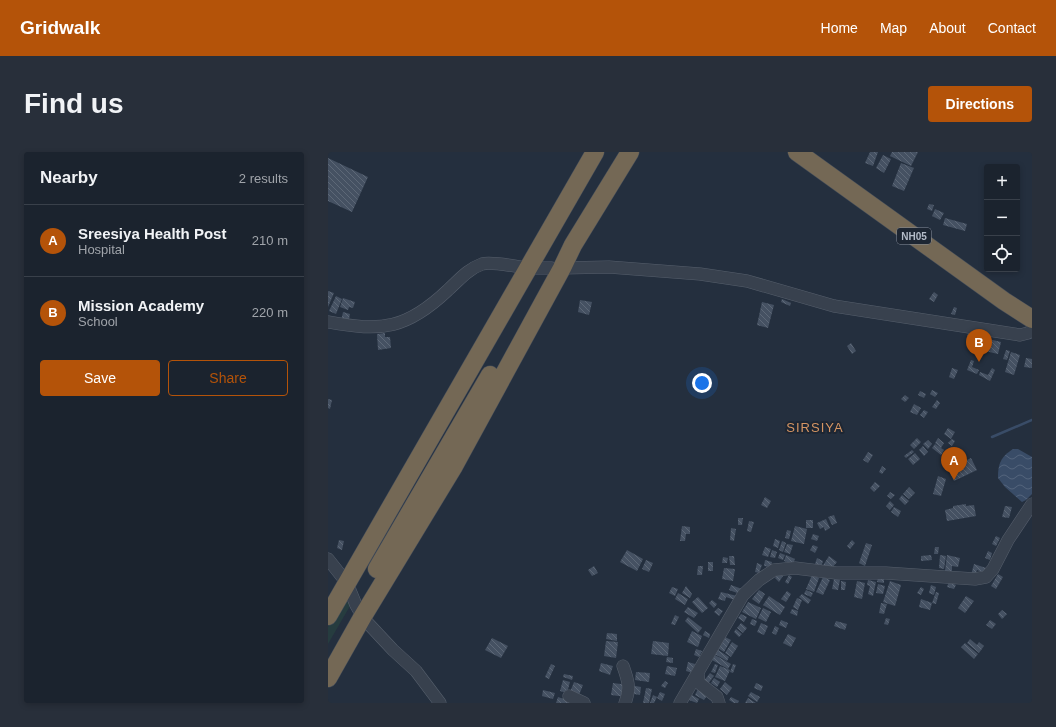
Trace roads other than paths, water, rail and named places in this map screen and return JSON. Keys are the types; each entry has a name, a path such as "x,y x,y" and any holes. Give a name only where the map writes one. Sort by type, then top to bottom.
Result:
{"highway":[{"path":"328,616 530,268 595,152"},
{"path":"328,678 360,610 622,152"},
{"path":"557,268 573,245 630,152"},
{"name":"NH05","path":"797,152 1004,301 1032,319"},
{"path":"328,654 360,610"}],"street":[{"path":"328,322 373,328 399,324 423,312 465,273 483,264 530,268 609,267 708,276 747,281 834,306 880,314 1020,335 1028,333 1032,330"},
{"path":"680,703 743,595 759,580 774,570 796,568 836,573 886,573 975,579 986,577 993,569 1008,540 1032,504"},
{"path":"328,559 347,583 360,610 393,650 416,671 440,703"},
{"path":"623,666 629,685 625,703"},
{"path":"698,674 699,683 717,698 719,703"},
{"path":"569,696 584,703"}],"water":[{"path":"1013,449 1018,449 1032,457 1032,494 1022,502 1005,487 998,478 1001,461"}],"waterway":[{"path":"992,437 1032,420"}],"place":[{"name":"Mission Academy","path":"979,362"},
{"name":"Sreesiya Health Post","path":"954,480"}],"district":[{"name":"SIRSIYA","path":"815,427"}]}
